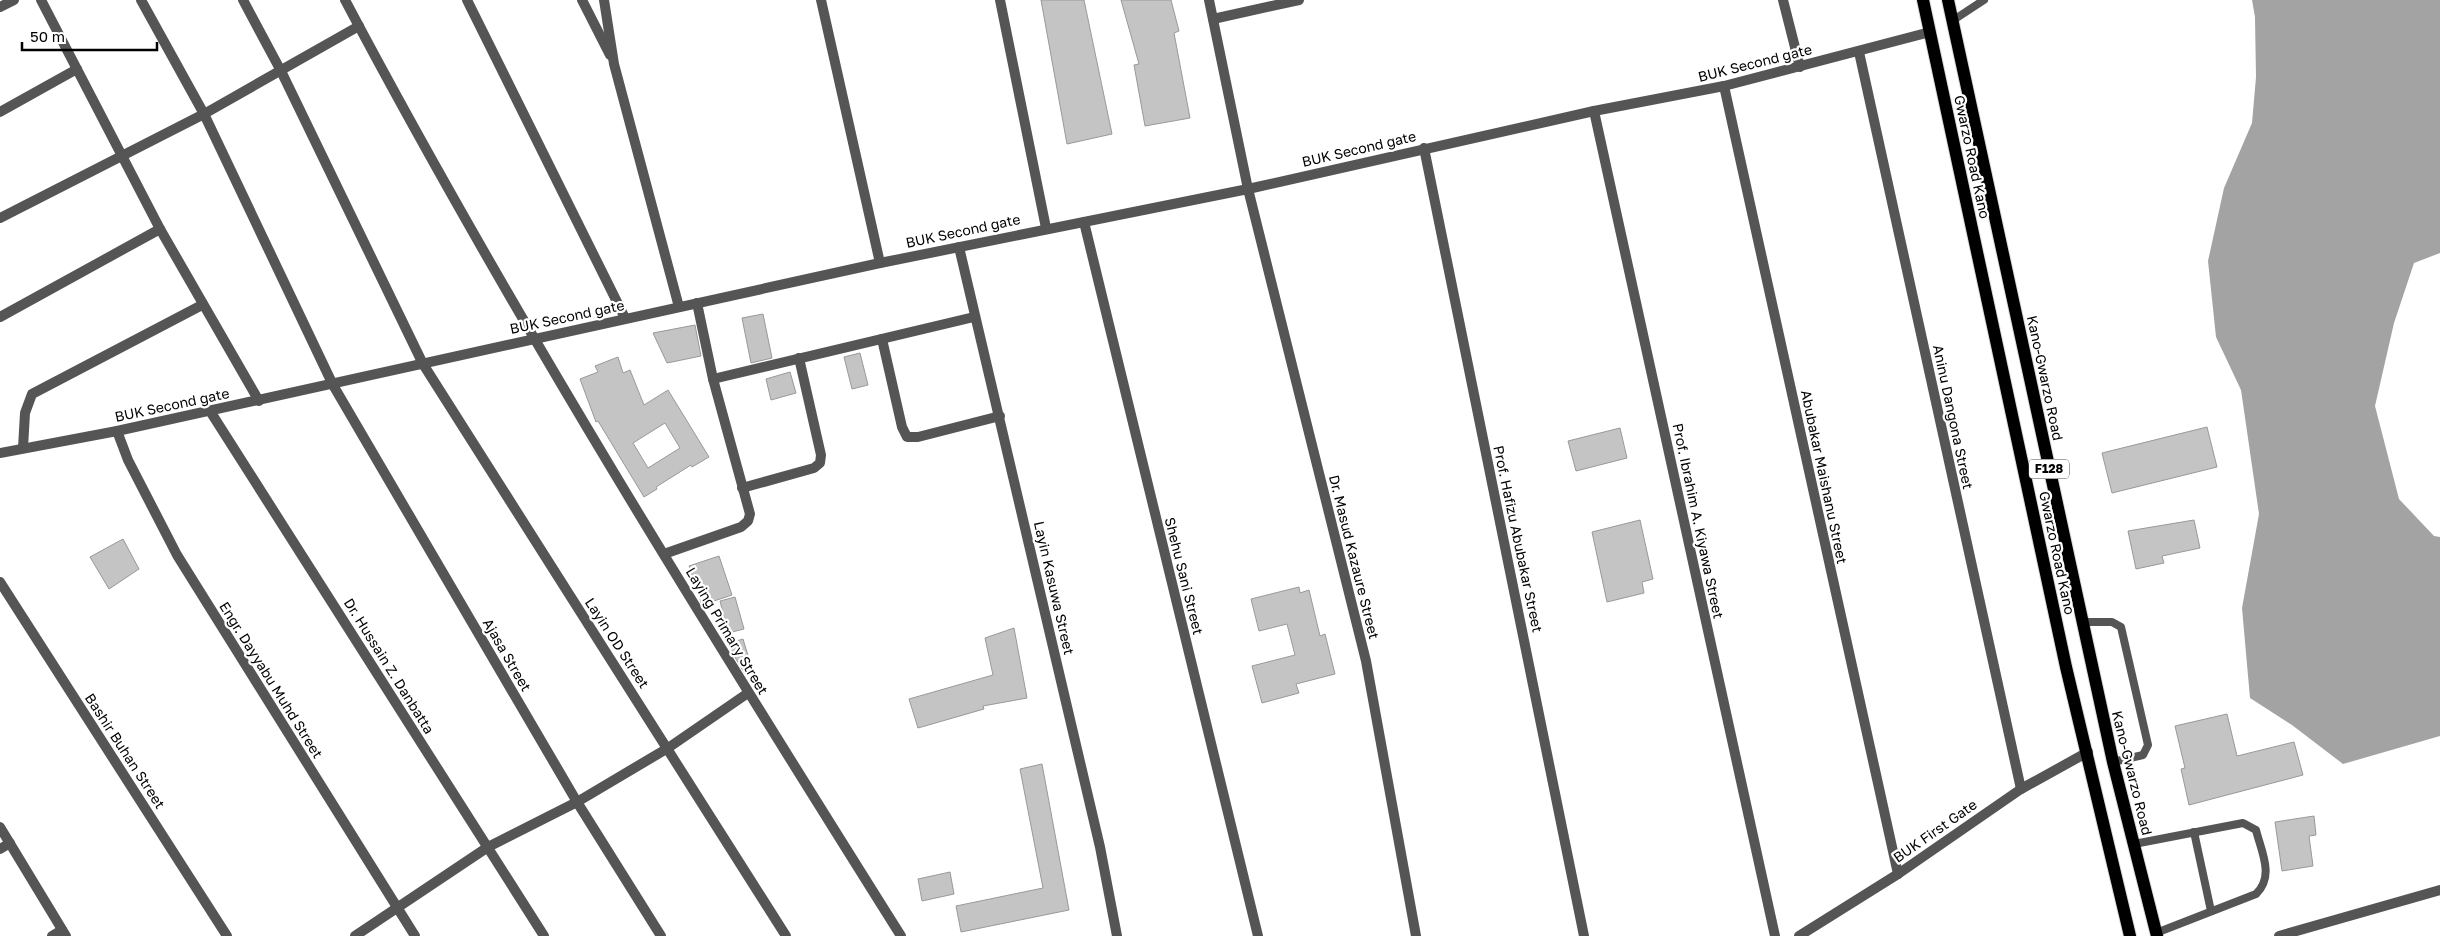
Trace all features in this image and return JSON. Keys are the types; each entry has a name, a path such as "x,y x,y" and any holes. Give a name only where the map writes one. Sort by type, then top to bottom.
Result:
{"main road":[{"name":"Gwarzo Road Kano","path":"1922,0 2064,658 2088,752 2130,936"},
{"name":"Kano-Gwarzo Road","path":"1948,0 2113,762 2157,934"}],"street":[{"path":"0,7 14,0"},
{"path":"41,0 120,156 202,305 259,401"},
{"name":"Ajasa Street","path":"141,0 204,114 333,385 577,802 661,936"},
{"name":"Layin OD Street","path":"243,0 282,71 424,364 786,936"},
{"name":"Laying Primary Street","path":"346,0 532,338 748,692 901,936"},
{"path":"467,0 625,318"},
{"path":"582,0 614,64"},
{"path":"604,0 614,64 679,307"},
{"path":"821,0 880,263"},
{"path":"1000,0 1046,228"},
{"name":"Dr. Masud Kazaure Street","path":"1209,0 1248,189 1366,661 1416,936"},
{"path":"1213,19 1299,0"},
{"path":"1783,0 1800,67"},
{"path":"0,218 204,114 359,26"},
{"name":"BUK Second gate","path":"0,453 259,401 532,338 880,263 1046,228 1248,189 1594,111 1724,86 1930,32"},
{"name":"Aninu Dangona Street","path":"1859,52 2021,789"},
{"path":"0,112 77,69"},
{"name":"Abubakar Maishanu Street","path":"1724,86 1898,874"},
{"name":"Prof. Ibrahim A. Kiyawa Street","path":"1594,111 1775,936"},
{"name":"Prof. Hafizu Abubakar Street","path":"1424,148 1584,936"},
{"name":"Shehu Sani Street","path":"1084,222 1258,936"},
{"path":"0,317 160,229"},
{"name":"Layin Kasuwa Street","path":"959,247 1100,847 1117,936"},
{"path":"664,554 741,527 748,521 750,514 713,379 696,303"},
{"path":"23,448 25,414 32,394 202,305"},
{"path":"713,379 974,317"},
{"path":"882,339 902,427 907,437 918,437 1000,416"},
{"path":"742,488 814,468 820,463 821,455 799,358"},
{"name":"Dr. Hussain Z. Danbatta","path":"210,411 544,936"},
{"name":"Engr. Dayyabu Muhd Street","path":"117,431 128,460 177,555 415,936"},
{"name":"Bashir Buhan Street","path":"0,582 227,936"},
{"path":"355,936 488,847 577,802 668,748 748,692"},
{"name":"BUK First Gate","path":"1799,936 1898,874 2021,789 2088,752"},
{"path":"0,827 64,933 52,936"},
{"path":"0,849 10,843"},
{"path":"2279,936 2440,890"}],"lane":[{"path":"1952,21 1984,0"},
{"path":"2083,622 2112,622 2121,627 2148,745 2143,754 2113,762"},
{"path":"2134,844 2243,823 2256,830 2267,873 2266,882 2256,894 2157,934"},
{"path":"2194,832 2211,911"}],"shaded area":[{"path":"2252,0 2440,0 2440,253 2414,263 2394,323 2375,406 2399,499 2434,536 2440,537 2440,736 2343,764 2292,725 2250,698 2242,608 2259,514 2241,390 2216,337 2208,261 2224,188 2252,123 2256,77 2255,17"}],"building":[{"path":"1041,0 1084,0 1112,134 1067,144"},
{"path":"1121,0 1171,0 1179,31 1174,33 1190,118 1145,126 1134,65 1139,64"},
{"path":"763,314 772,358 751,363 742,318"},
{"path":"695,325 701,356 667,363 653,333"},
{"path":"860,353 868,385 852,389 844,357"},
{"path":"618,357 623,373 630,370 644,405 668,390 709,457 692,467 691,465 656,487 657,489 644,497 598,421 596,422 580,379 598,372 595,366","holes":["665,423 680,448 648,468 633,443"]},
{"path":"790,372 796,393 771,400 766,379"},
{"path":"2207,427 2217,467 2112,493 2102,453"},
{"path":"1620,428 1627,458 1576,471 1568,441"},
{"path":"1640,520 1653,579 1642,582 1644,593 1607,602 1592,532"},
{"path":"2194,520 2200,548 2162,556 2164,563 2136,569 2128,531"},
{"path":"123,539 139,569 109,589 90,557"},
{"path":"719,556 732,595 702,605 689,566"},
{"path":"1299,587 1300,593 1309,590 1320,636 1325,634 1335,674 1296,684 1299,693 1262,703 1252,666 1295,655 1287,624 1259,631 1251,599"},
{"path":"735,597 744,629 728,633 720,601"},
{"path":"1014,628 1027,698 983,706 984,709 918,728 909,699 993,675 985,638"},
{"path":"743,639 753,672 745,674 733,654 730,643"},
{"path":"2227,714 2237,756 2294,742 2303,775 2189,805 2181,769 2185,768 2175,726"},
{"path":"1042,764 1069,910 961,932 956,906 1043,888 1020,769"},
{"path":"2314,816 2316,835 2309,836 2313,866 2282,871 2275,822"},
{"path":"950,872 954,894 922,901 918,879"}]}
